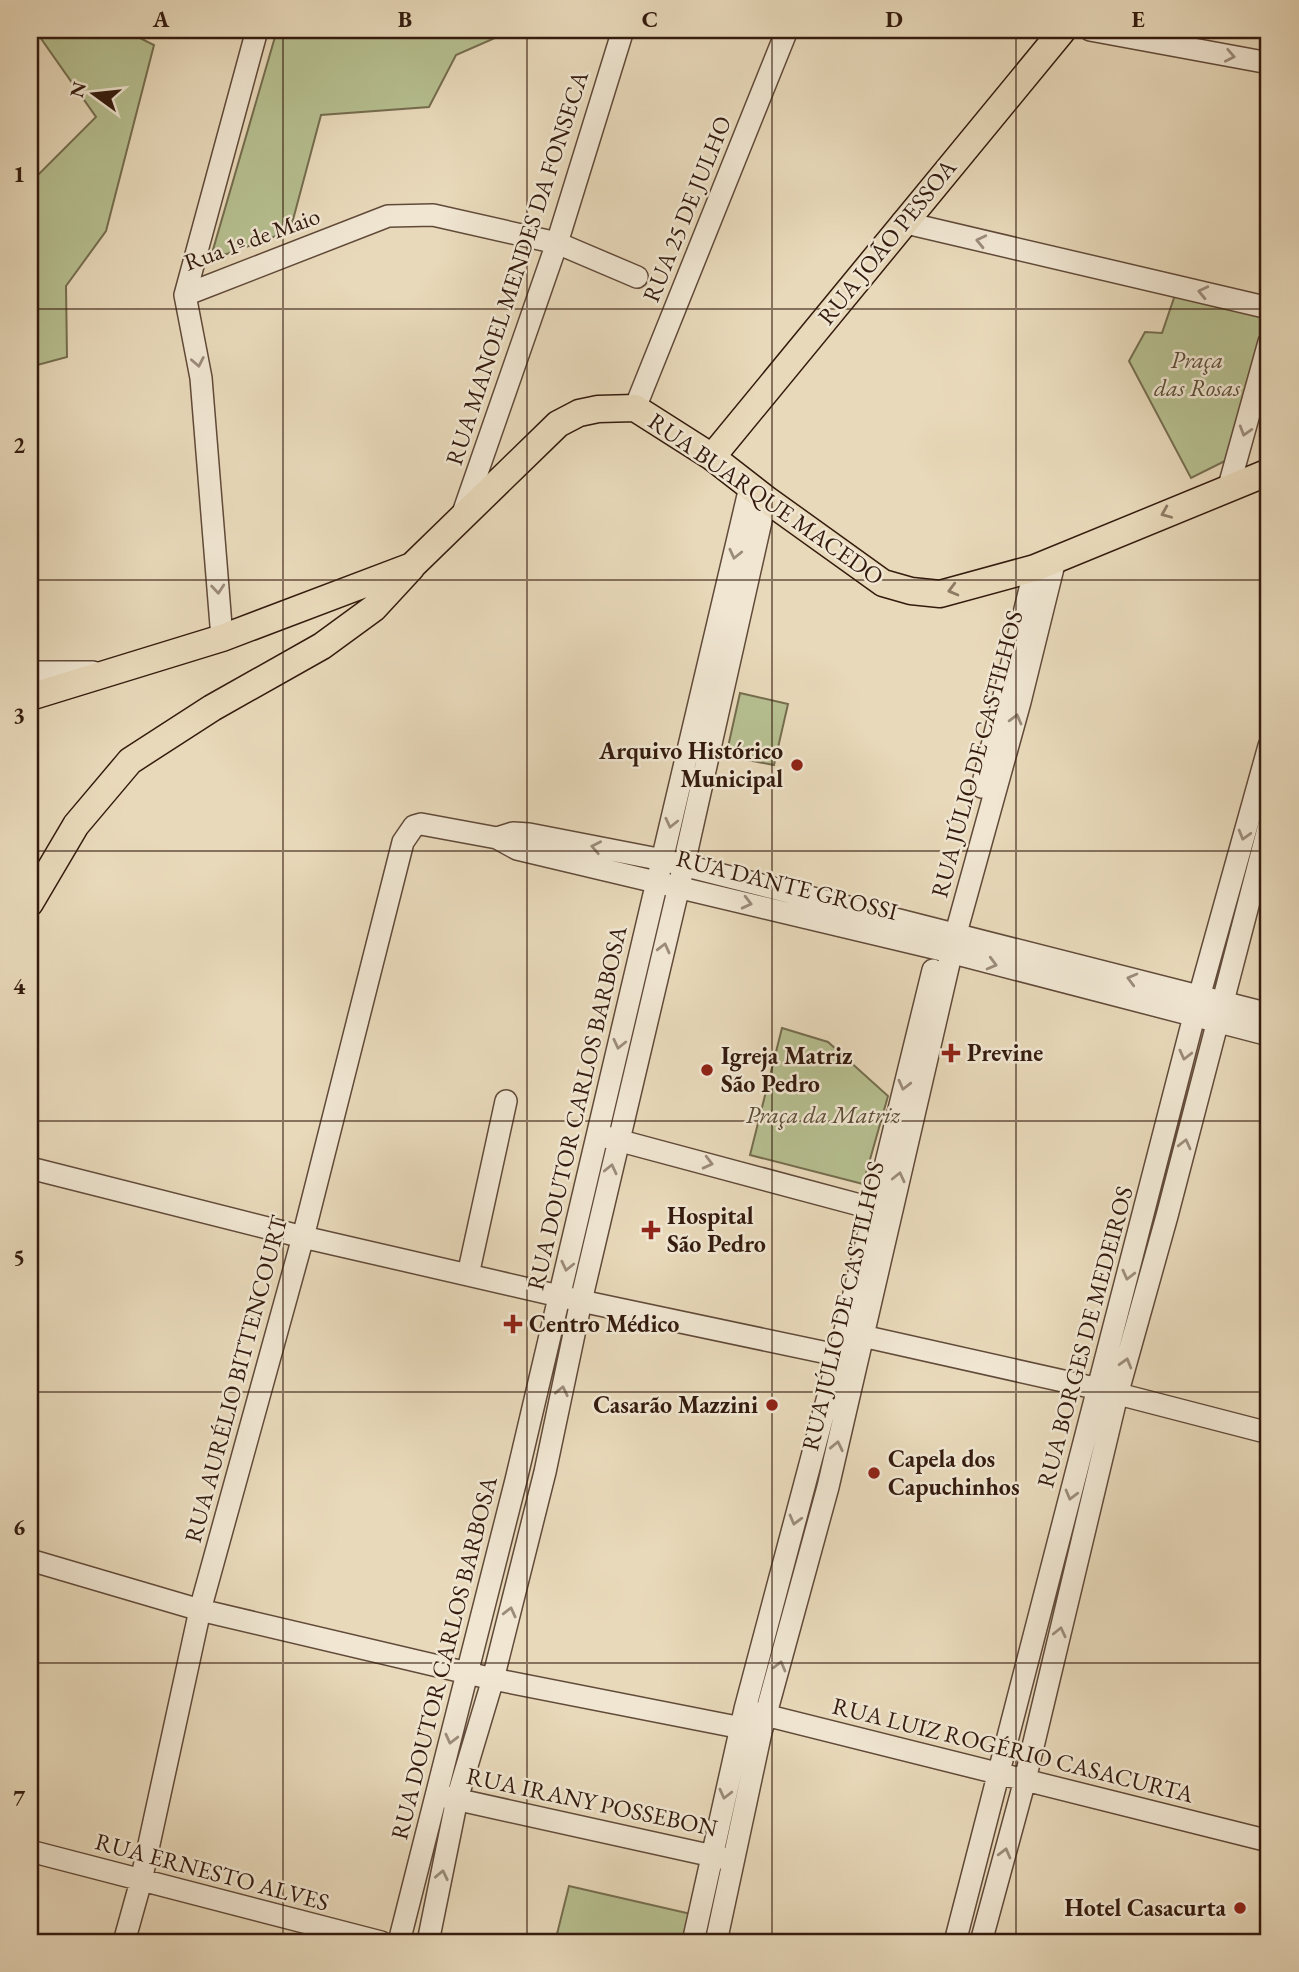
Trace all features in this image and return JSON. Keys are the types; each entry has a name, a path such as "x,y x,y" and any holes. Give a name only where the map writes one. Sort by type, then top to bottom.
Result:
{"main road":[{"name":"RUA JOÃO PESSOA","path":"712,457 902,222 1063,30"},
{"name":"RUA BUARQUE MACEDO","path":"30,697 222,638 412,566 558,424 579,413 598,409 635,408 712,457 883,583 911,592 940,594 1045,564 1229,486 1269,472"},
{"path":"30,903 76,825 130,761 212,708 322,646 374,608 412,566"}],"street":[{"name":"Rua 1º de Maio","path":"185,295 257,30"},
{"name":"RUA MANOEL MENDES DA FONSECA","path":"459,523 557,243 623,30"},
{"name":"RUA 25 DE JULHO","path":"635,408 787,30"},
{"path":"1090,30 1269,63"},
{"name":"Rua 1º de Maio","path":"185,295 388,216 433,215 557,243 637,277"},
{"path":"902,222 1269,308"},
{"path":"185,295 201,377 222,638"},
{"path":"1229,486 1269,342"},
{"name":"RUA DOUTOR CARLOS BARBOSA","path":"428,1942 447,1797 468,1673 559,1296 608,1138 681,876 712,695 758,493"},
{"name":"RUA JÚLIO DE CASTILHOS","path":"693,1942 710,1855 828,1487 847,1357 947,941 994,771 1045,564"},
{"path":"30,672 106,672"},
{"name":"RUA DOUTOR CARLOS BARBOSA","path":"399,1942 447,1797 494,1679 542,1485 580,1301 608,1138 660,870 712,695"},
{"name":"RUA BORGES DE MEDEIROS","path":"955,1942 996,1773 1108,1392 1167,1216 1208,1009 1269,746"},
{"name":"RUA DANTE GROSSI","path":"408,832 421,824 497,838 513,833 530,834 681,876 1208,1009 1269,1035"},
{"name":"RUA BORGES DE MEDEIROS","path":"981,1942 1025,1780 1145,1210 1269,825"},
{"name":"RUA AURÉLIO BITTENCOURT","path":"124,1942 141,1881 200,1610 303,1237 408,832"},
{"name":"RUA DANTE GROSSI","path":"1208,1009 1269,1014"},
{"path":"468,1275 506,1101"},
{"path":"608,1138 882,1210"},
{"path":"30,1168 303,1237 580,1301 847,1357"},
{"path":"1145,1210 1167,1216"},
{"path":"853,1334 1108,1392 1269,1433"},
{"path":"516,1480 542,1485"},
{"name":"RUA LUIZ ROGÉRIO CASACURTA","path":"30,1560 200,1610 494,1679 753,1721 996,1773 1269,1841"},
{"name":"RUA JÚLIO DE CASTILHOS","path":"716,1942 735,1861 753,1721"},
{"name":"RUA IRANY POSSEBON","path":"447,1797 735,1861"},
{"name":"RUA ERNESTO ALVES","path":"30,1851 380,1942"},
{"path":"969,1883 995,1888"}],"green space":[{"path":"35,30 124,30 154,45 106,231 66,286 67,357 30,367 30,169 38,175 96,117"},
{"path":"277,30 513,30 456,55 429,107 321,115 290,231 210,260"},
{"name":"Praça das Rosas","path":"1175,295 1269,316 1227,460 1191,478 1129,361 1145,332 1162,333"},
{"path":"740,693 788,704 774,765 726,756"},
{"name":"Praça da Matriz","path":"782,1028 828,1042 888,1096 863,1184 750,1155"},
{"path":"569,1886 691,1914 684,1942 555,1942"}],"place":[{"name":"Arquivo Histórico Municipal","path":"797,765"},
{"name":"Previne","path":"951,1053"},
{"name":"Igreja Matriz São Pedro","path":"707,1070"},
{"name":"Hospital São Pedro","path":"651,1230"},
{"name":"Centro Médico","path":"513,1324"},
{"name":"Casarão Mazzini","path":"772,1405"},
{"name":"Capela dos Capuchinhos","path":"874,1473"},
{"name":"Hotel Casacurta","path":"1240,1908"}]}
